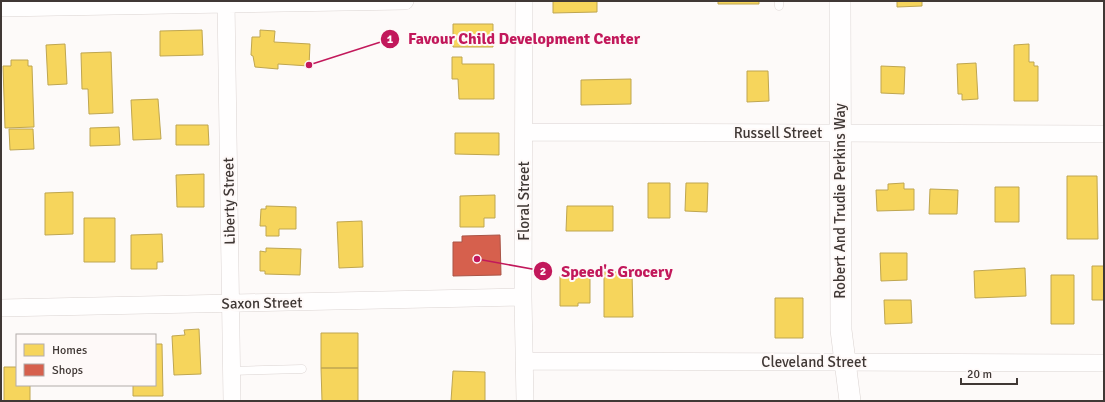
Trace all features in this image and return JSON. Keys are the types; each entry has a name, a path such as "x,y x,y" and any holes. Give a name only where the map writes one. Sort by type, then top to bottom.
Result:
{"street":[{"path":"1,8 405,1"},
{"name":"Floral Street","path":"524,1 523,297 525,401"},
{"name":"Robert And Trudie Perkins Way","path":"840,1 841,330 850,401"},
{"name":"Liberty Street","path":"226,3 232,401"},
{"name":"Russell Street","path":"524,132 1104,134"},
{"name":"Saxon Street","path":"1,308 523,297"},
{"name":"Cleveland Street","path":"524,361 1104,363"}],"lane":[{"path":"231,371 302,369"}],"building: Homes":[{"path":"553,1 597,1 597,12 553,13"},
{"path":"718,1 759,1 759,4 718,4"},
{"path":"897,1 922,1 922,6 897,7"},
{"path":"453,24 493,24 493,47 453,47"},
{"path":"202,30 203,55 160,56 160,31"},
{"path":"260,30 275,31 274,42 310,44 309,66 278,64 278,69 255,67 253,56 251,55 252,37 260,37"},
{"path":"65,44 67,84 48,85 46,45"},
{"path":"1029,44 1029,62 1034,62 1034,66 1038,66 1038,101 1014,101 1014,45"},
{"path":"111,52 113,113 89,114 88,89 82,89 81,53"},
{"path":"452,57 462,57 462,64 494,64 494,99 459,99 458,79 452,79"},
{"path":"11,60 28,60 28,66 32,66 34,127 5,128 3,66 11,66"},
{"path":"976,63 978,99 962,100 962,94 958,94 957,64"},
{"path":"881,66 905,67 904,94 881,93"},
{"path":"747,71 768,71 769,101 747,102"},
{"path":"631,79 631,104 581,105 581,80"},
{"path":"158,99 161,139 133,140 131,100"},
{"path":"176,125 208,125 209,145 176,145"},
{"path":"119,127 120,145 90,146 90,128"},
{"path":"9,129 33,129 34,149 10,150"},
{"path":"455,133 499,133 499,155 455,154"},
{"path":"204,174 204,207 177,207 176,175"},
{"path":"1067,176 1097,176 1098,239 1067,239"},
{"path":"648,183 670,183 670,218 648,218"},
{"path":"686,183 708,183 707,212 685,211"},
{"path":"904,183 904,189 914,189 914,210 877,211 876,190 888,190 888,184"},
{"path":"995,187 1019,187 1019,222 995,222"},
{"path":"930,189 958,190 957,214 929,214"},
{"path":"73,192 73,234 45,235 45,193"},
{"path":"495,195 495,218 484,218 484,227 460,227 460,196"},
{"path":"266,206 296,207 296,229 279,229 279,236 266,236 266,226 260,226 261,209 266,209"},
{"path":"567,206 613,206 613,231 566,231"},
{"path":"84,218 115,218 115,262 84,262"},
{"path":"362,221 363,267 339,268 337,222"},
{"path":"162,234 163,262 157,262 157,269 131,269 131,235"},
{"path":"266,248 301,249 300,275 265,274 265,271 260,271 260,251 266,252"},
{"path":"880,253 907,253 907,280 881,281"},
{"path":"1092,266 1104,266 1104,300 1092,300"},
{"path":"1025,268 1026,296 975,298 974,271"},
{"path":"604,272 632,272 633,317 604,317"},
{"path":"1051,275 1074,275 1074,324 1051,324"},
{"path":"560,276 590,276 590,303 578,303 578,306 560,306"},
{"path":"775,298 803,298 803,338 775,338"},
{"path":"884,300 911,300 912,323 885,324"},
{"path":"199,329 201,374 174,375 172,336 185,335 184,330"},
{"path":"321,333 358,333 358,368 321,368"},
{"path":"156,344 162,344 163,396 133,396 133,386 156,386"},
{"path":"4,367 16,367 16,386 30,386 30,401 4,401"},
{"path":"321,368 358,368 358,401 322,401"},
{"path":"453,371 485,372 485,401 451,401"}],"building: Shops":[{"path":"500,235 501,275 453,276 453,242 462,242 462,236"}],"place":[{"name":"Favour Child Development Center","path":"309,65"},
{"name":"Speed's Grocery","path":"477,259"}]}
